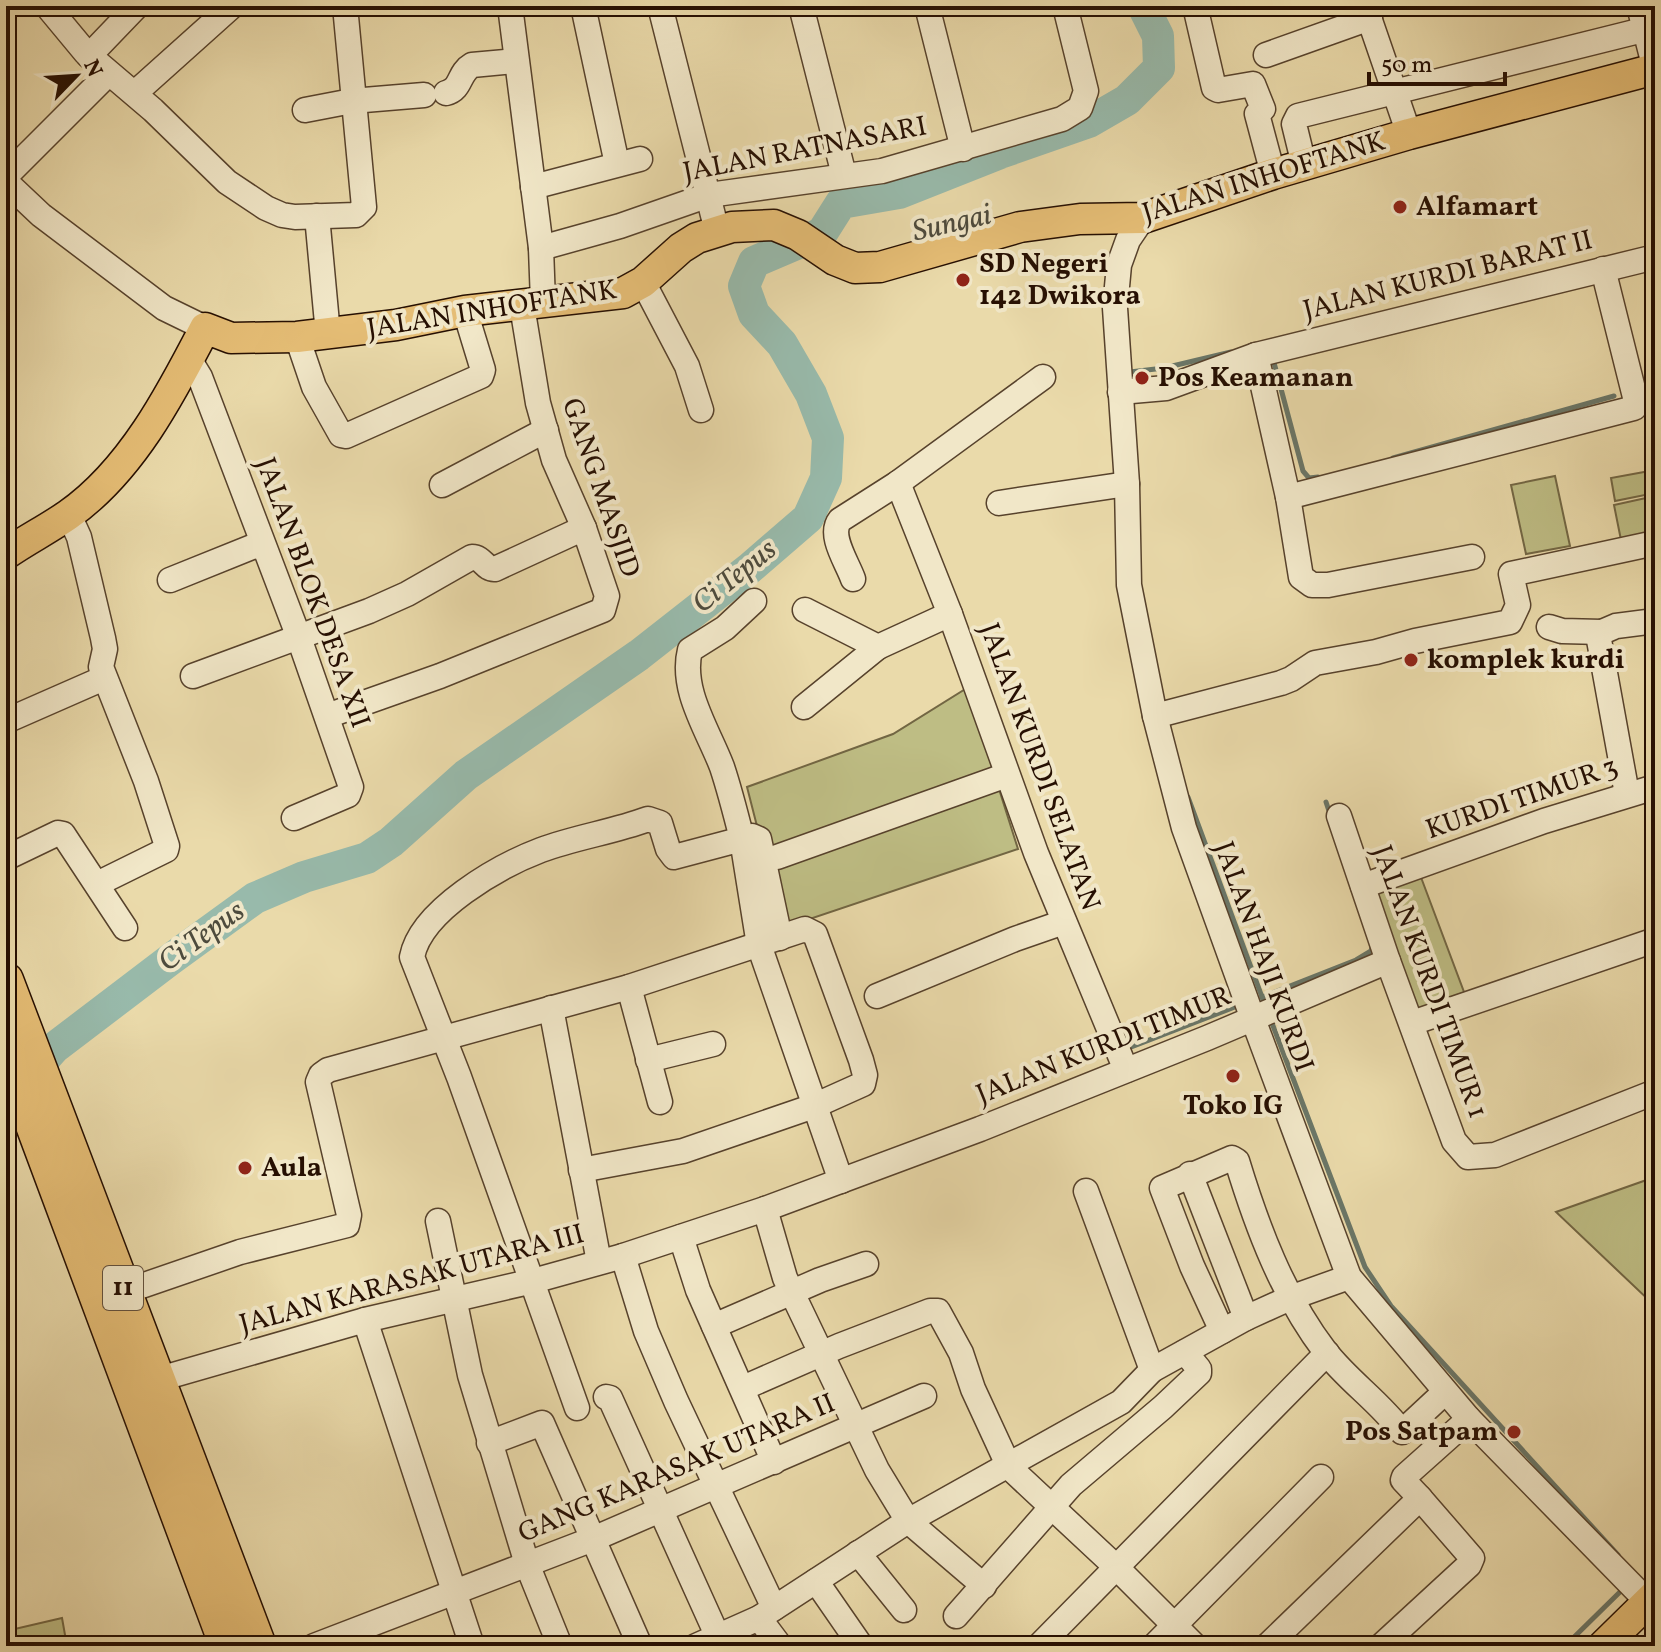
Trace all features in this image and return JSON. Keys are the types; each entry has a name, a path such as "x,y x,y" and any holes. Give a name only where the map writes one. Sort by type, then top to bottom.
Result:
{"highway":[{"name":"11","path":"6,980 18,1059 124,1292 156,1380 178,1478 227,1646"},
{"name":"11","path":"42,1108 178,1478 259,1646"}],"main road":[{"name":"JALAN INHOFTANK","path":"205,328 231,338 297,337 431,319 537,298 623,293 643,282 714,216 742,226 774,225 855,268 880,267 1020,227 1080,219 1143,218 1273,174 1409,134 1655,69"},
{"path":"6,554 69,515 110,476 129,454 205,328"},
{"path":"1603,1646 1652,1599"}],"street":[{"path":"47,6 89,56 135,93 227,182 266,208 295,217 356,215 364,207 345,6"},
{"path":"89,56 137,6"},
{"path":"135,93 232,6"},
{"name":"GANG MASJID","path":"327,716 440,676 603,610 607,596 584,528 554,460 530,364 541,248 510,6"},
{"path":"533,187 628,162 583,6"},
{"path":"660,6 714,216"},
{"path":"801,6 844,175"},
{"path":"927,6 963,149"},
{"name":"JALAN RATNASARI","path":"541,248 620,226 714,216 844,175 882,171 1062,119 1080,108 1086,91 1065,6"},
{"path":"1195,6 1216,90 1253,84 1263,109 1257,115 1273,174"},
{"path":"1639,6 1650,29 1655,69"},
{"path":"1266,55 1368,12 1409,134"},
{"path":"1304,165 1294,124 1298,116 1650,29"},
{"path":"305,110 352,101 435,94 457,87 461,76 472,65 516,61"},
{"path":"6,176 108,74"},
{"path":"6,182 41,215 164,308 205,328"},
{"path":"317,216 328,334"},
{"name":"JALAN HAJI KURDI","path":"1143,218 1128,240 1119,265 1115,308 1127,484 1129,585 1184,828 1263,1014 1349,1277 1469,1419 1652,1599"},
{"name":"JALAN KURDI BARAT II","path":"1120,392 1166,388 1256,355 1655,257"},
{"path":"1288,497 1631,410 1635,397 1603,269"},
{"path":"643,282 687,366 701,410"},
{"path":"297,337 314,387 341,435 346,436 478,378 483,370 465,311"},
{"path":"1256,355 1288,497 1301,577 1312,585 1328,585 1472,557"},
{"name":"JALAN BLOK DESA XII","path":"189,359 200,377 298,635 351,792 294,818"},
{"path":"853,579 835,533 836,525 1043,377"},
{"path":"442,485 546,430"},
{"name":"JALAN KURDI SELATAN","path":"898,483 1064,922 1126,1070"},
{"path":"999,503 1127,484"},
{"path":"69,515 79,537 103,638 105,649 101,667 104,678 146,781 167,848 97,884"},
{"path":"193,676 407,594 467,559 478,558 490,569 495,569 584,528"},
{"path":"170,580 262,543"},
{"path":"1159,715 1281,683 1315,663 1510,622 1518,605 1511,574 1655,543"},
{"path":"754,601 725,628 690,650 687,662 693,700 722,768 814,1106 841,1181"},
{"path":"805,610 878,647"},
{"path":"804,707 878,647 950,614"},
{"path":"1549,627 1562,631 1602,632 1616,626 1655,621"},
{"path":"1602,632 1599,640 1627,794"},
{"path":"6,721 104,678"},
{"path":"777,857 1007,775"},
{"name":"KURDI TIMUR 3","path":"1363,886 1544,821 1655,787"},
{"name":"JALAN KURDI TIMUR 1","path":"1339,816 1454,1141 1468,1157 1495,1155 1655,1092"},
{"path":"577,1408 412,957 414,950 435,916 489,877 541,850 648,819 660,823 668,849 674,857 742,839"},
{"path":"6,858 58,833 63,834 125,928"},
{"path":"877,996 1064,922"},
{"path":"124,1292 240,1252 347,1225 349,1215 318,1082 321,1075 341,1065 629,987 810,930 820,943 865,1075 863,1084 814,1106 683,1151 581,1170"},
{"path":"1412,1023 1655,940"},
{"name":"JALAN KURDI TIMUR","path":"841,1181 1126,1070 1388,961"},
{"path":"629,987 660,1102"},
{"path":"551,1008 581,1170 611,1259 716,1488 780,1646"},
{"path":"648,1060 713,1044"},
{"path":"1222,1331 1192,1266 1163,1191 1164,1185 1235,1158 1290,1298 1327,1353 1402,1432 1445,1392"},
{"path":"1190,1174 1246,1318"},
{"name":"JALAN KARASAK UTARA III","path":"156,1380 365,1320 533,1281 611,1259 841,1181"},
{"path":"1086,1191 1152,1370"},
{"path":"765,1209 792,1293 877,1470 908,1521 984,1586"},
{"path":"438,1221 452,1298 489,1443 527,1564 560,1646"},
{"path":"681,1237 698,1290 774,1462"},
{"path":"714,1326 866,1264"},
{"path":"606,1397 610,1398 660,1509 704,1643 767,1613 908,1521 1121,1402 1152,1370 1246,1318 1349,1277"},
{"path":"743,1388 930,1311 938,1311 961,1353 973,1389 1009,1467 1053,1506 1195,1646"},
{"path":"365,1320 472,1646"},
{"path":"956,1616 1071,1485 1199,1373 1185,1352"},
{"path":"1039,1646 1327,1353"},
{"name":"GANG KARASAK UTARA II","path":"314,1646 593,1539 924,1396"},
{"path":"1381,1646 1469,1565 1472,1558 1403,1480 1469,1419"},
{"path":"489,1443 542,1423 640,1646"},
{"path":"1154,1646 1321,1477"},
{"path":"1267,1646 1420,1498"},
{"path":"858,1553 904,1610"},
{"path":"816,1581 861,1646"}],"shaded area":[{"path":"1655,470 1655,493 1615,501 1611,478"},
{"path":"1555,476 1570,546 1526,554 1511,485"},
{"path":"1655,496 1655,534 1621,540 1614,505"},
{"path":"967,688 1018,849 783,928 747,787 893,734"},
{"path":"1419,872 1467,1000 1416,1019 1368,891"},
{"path":"1655,1177 1655,1306 1556,1212"},
{"path":"62,1618 67,1646 6,1646 6,1631"}],"waterway":[{"name":"Ci Tepus","path":"6,1102 54,1048 171,959 255,898 304,877 367,858 391,842 466,775 639,655 808,518 826,478 828,438 811,394 782,344 754,314 744,286 754,262 822,233 841,203 899,193 1089,122 1127,100 1159,68 1158,36 1143,6"},
{"path":"1130,372 1164,368 1231,352"},
{"path":"1273,359 1303,471 1309,478 1318,477"},
{"path":"1393,458 1614,396"},
{"path":"1188,797 1265,1005"},
{"path":"1326,802 1330,814"},
{"path":"1262,997 1356,960 1371,951 1373,944"},
{"path":"1126,1049 1240,1005"},
{"path":"1270,1018 1365,1267 1391,1306 1618,1555"},
{"path":"1565,1646 1624,1588"},
{"path":"1638,1646 1655,1630"}],"place":[{"name":"Alfamart","path":"1400,207"},
{"name":"SD Negeri 142 Dwikora","path":"963,280"},
{"name":"Pos Keamanan","path":"1142,378"},
{"name":"komplek kurdi","path":"1411,660"},
{"name":"Toko IG","path":"1233,1076"},
{"name":"Aula","path":"245,1168"},
{"name":"Pos Satpam","path":"1514,1432"}],"water label":[{"name":"Sungai","path":"952,224"}]}
